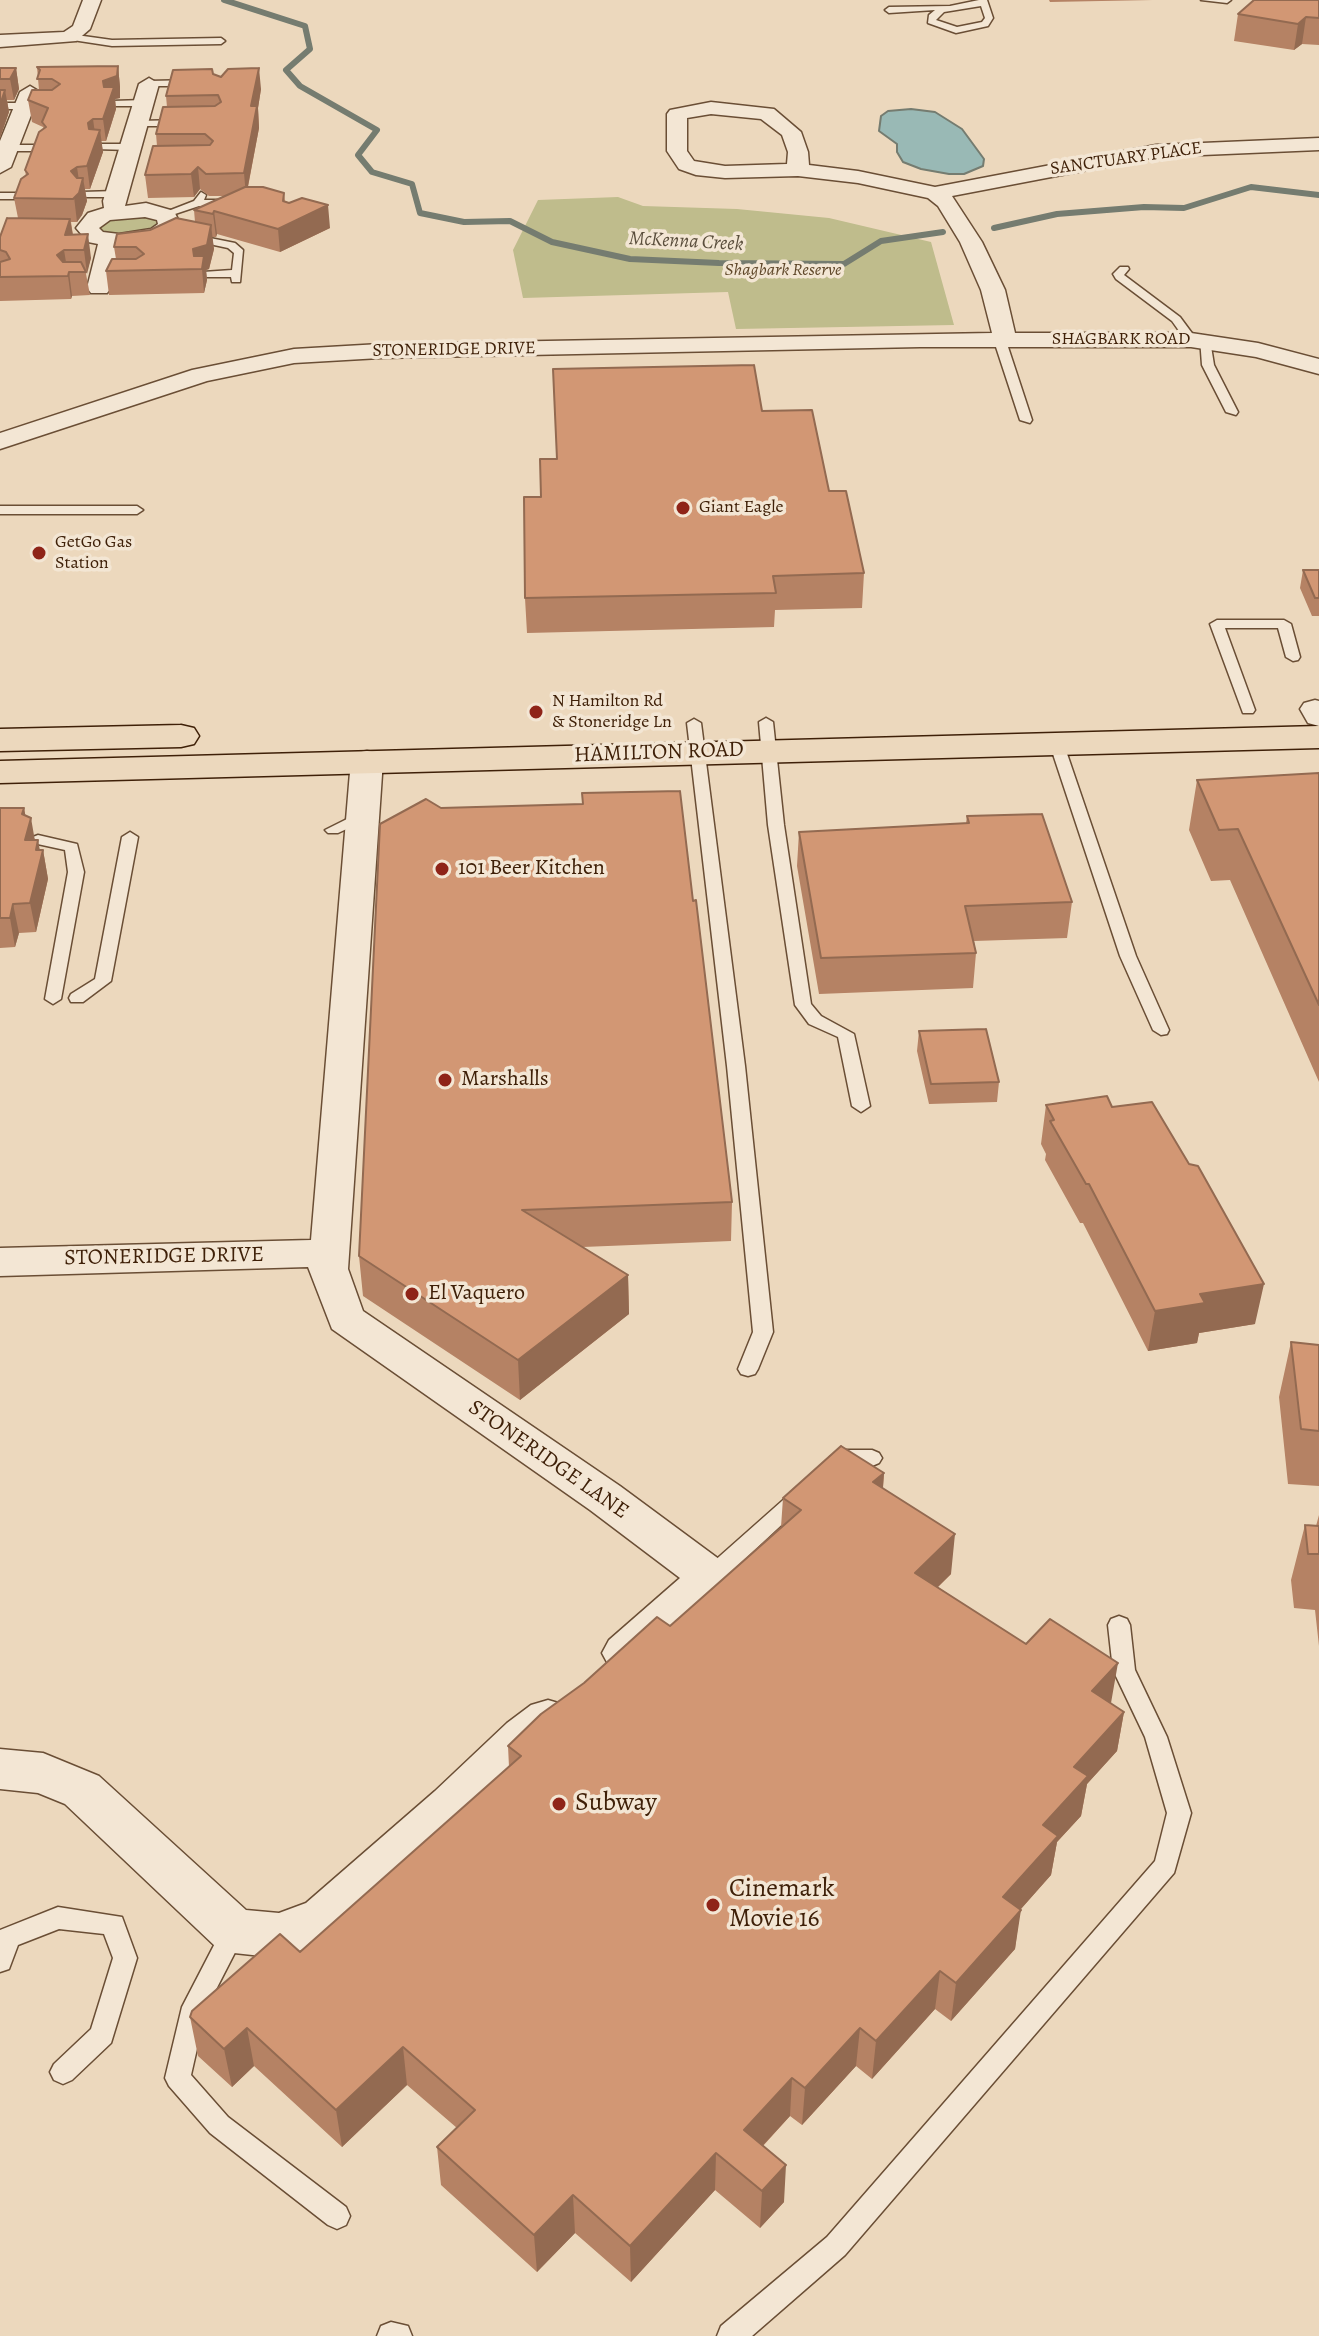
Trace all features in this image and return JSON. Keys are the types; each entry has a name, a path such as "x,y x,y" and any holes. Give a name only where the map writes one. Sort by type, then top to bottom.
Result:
{"main road":[{"name":"HAMILTON ROAD","path":"0,740 696,738 1248,710 1318,718"},
{"name":"HAMILTON ROAD","path":"767,736 1056,742 1318,718"},
{"name":"HAMILTON ROAD","path":"0,772 367,760 696,738"}],"street":[{"path":"0,41 69,37 81,29 92,0"},
{"path":"102,280 100,236 89,223 116,203 131,158 146,94"},
{"path":"3,155 27,99"},
{"name":"SANCTUARY PLACE","path":"798,170 798,152 791,132 767,113 711,108 677,114 677,151 686,165 725,172 798,170 858,177 935,193 1156,151 1319,144"},
{"path":"935,193 946,202 971,242 993,290 1005,339"},
{"path":"58,233 145,239 163,223 146,210 116,203"},
{"name":"SHAGBARK ROAD","path":"920,340 1197,340 1258,350 1319,367"},
{"name":"STONERIDGE DRIVE","path":"0,441 201,375 294,356 394,350 920,340"},
{"name":"STONERIDGE LANE","path":"367,760 348,823 328,1269 346,1319 605,1498 711,1577"},
{"name":"STONERIDGE DRIVE","path":"0,1262 329,1253"},
{"path":"0,1769 43,1773 82,1790 234,1931 280,1936 324,1919 452,1806 524,1737 588,1687 711,1577"}],"lane":[{"path":"1205,0 1227,0"},
{"path":"889,10 957,6 983,1 989,18 985,24 956,30 931,21 933,15 957,6"},
{"path":"69,37 112,43 221,41"},
{"path":"112,104 146,94 209,83"},
{"path":"0,106 27,99 55,106"},
{"path":"137,124 201,123"},
{"path":"97,147 131,158"},
{"path":"3,155 42,148"},
{"path":"82,195 116,203"},
{"path":"0,196 24,196"},
{"path":"163,223 200,199 245,203"},
{"path":"163,223 233,247 239,252 236,277 203,275"},
{"path":"233,247 247,241"},
{"path":"1124,269 1118,274 1120,277 1176,319 1197,340 1232,412"},
{"path":"1005,339 1002,347 1026,420"},
{"path":"0,510 137,510"},
{"path":"1248,710 1217,624 1284,624 1293,657"},
{"path":"767,736 803,1005 815,1020 846,1034 861,1106"},
{"path":"696,738 736,1066 763,1332 748,1369"},
{"path":"1056,742 1128,956 1161,1030"},
{"path":"77,998 103,981 130,837"},
{"path":"38,840 72,847 76,872 53,999"},
{"path":"711,1577 842,1458 872,1458"},
{"path":"731,2336 836,2246 1166,1866 1179,1813 1156,1737 1124,1670 1119,1625"},
{"path":"0,1961 8,1938 58,1918 113,1924 125,1958 102,2035 63,2072"},
{"path":"234,1931 194,2007 178,2078 219,2125 337,2216"},
{"path":"391,2336 398,2336"}],"green space":[{"name":"Shagbark Reserve","path":"618,197 643,206 737,209 829,218 931,242 954,325 736,329 728,292 523,298 513,250 538,200"},
{"path":"132,214 155,219 158,226 140,235 105,234 100,231 99,227 106,220"}],"water":[{"path":"911,109 935,112 962,129 984,159 983,166 964,174 949,174 903,162 897,152 897,144 879,131 881,116 888,111"}],"building":[{"path":"1254,0 1319,0 1319,18 1306,17 1298,24 1238,14"},
{"path":"118,66 117,76 103,81 104,87 114,87 103,119 93,119 88,123 89,129 100,130 87,166 71,171 77,178 83,178 79,193 73,199 14,198 21,179 28,174 25,170 39,132 46,127 42,122 48,108 28,100 32,90 52,90 60,84 52,79 37,79 40,70 37,67"},
{"path":"0,68 16,68 10,79 0,79"},
{"path":"259,68 251,106 257,106 244,173 206,174 198,167 191,174 145,175 153,146 210,145 213,141 205,134 156,134 163,107 215,106 221,102 218,95 166,96 173,70 212,69 213,74 221,77 228,69"},
{"path":"245,187 263,187 284,193 283,201 289,203 302,198 328,205 278,229 214,211 213,214 194,210"},
{"path":"7,218 70,219 65,235 88,234 84,250 64,250 57,255 63,262 81,262 86,272 69,272 68,276 0,277 0,262 10,259 6,252 0,250 0,237"},
{"path":"176,218 211,225 207,245 193,249 194,256 204,256 202,269 106,271 112,259 136,259 144,254 136,247 114,247 117,234 150,230"},
{"name":"Giant Eagle","path":"754,365 762,411 812,410 829,491 846,491 864,573 773,576 776,593 525,598 524,497 541,497 540,459 557,459 553,369"},
{"path":"1303,570 1319,570 1319,598 1315,598"},
{"path":"1319,773 1319,1005 1238,829 1219,830 1197,780"},
{"path":"680,791 732,1202 522,1210 628,1275 518,1360 359,1256 380,824 426,799 441,808 583,804 582,793"},
{"path":"0,808 24,808 22,814 31,818 25,840 38,840 36,850 43,850 30,903 13,904 10,918 0,918"},
{"path":"1042,814 1072,902 965,906 976,953 821,958 799,832 969,823 967,816"},
{"path":"986,1029 999,1082 931,1084 919,1031"},
{"path":"1107,1096 1112,1107 1152,1102 1189,1164 1198,1166 1264,1284 1200,1294 1205,1303 1155,1311 1089,1184 1086,1184 1050,1121 1054,1120 1046,1105"},
{"path":"1291,1342 1319,1345 1319,1431 1301,1429"},
{"name":"Cinemark Movie 16","path":"841,1446 884,1473 873,1482 955,1534 915,1573 1026,1644 1050,1619 1118,1663 1092,1691 1124,1712 1074,1767 1088,1776 1043,1825 1058,1836 1003,1897 1021,1910 956,1983 940,1971 876,2041 860,2028 805,2088 792,2078 744,2130 786,2165 762,2191 716,2153 630,2246 573,2195 534,2235 437,2147 475,2110 403,2047 336,2110 247,2028 224,2049 190,2017 192,2011 280,1934 300,1952 521,1756 508,1746 541,1714 584,1683 657,1617 670,1626 801,1510 783,1498"},
{"path":"1305,1525 1319,1526 1319,1554 1308,1554"}],"waterway":[{"name":"McKenna Creek","path":"224,0 305,26 310,49 286,70 300,86 377,130 358,155 372,172 412,184 420,213 464,222 510,221 552,242 630,259 719,263 844,264 881,241 943,232"},
{"name":"McKenna Creek","path":"994,228 1057,214 1144,207 1184,208 1251,187 1319,195"}],"place":[{"name":"Giant Eagle","path":"683,508"},
{"name":"GetGo Gas Station","path":"39,553"},
{"name":"N Hamilton Rd & Stoneridge Ln","path":"536,712"},
{"name":"101 Beer Kitchen","path":"442,869"},
{"name":"Marshalls","path":"445,1080"},
{"name":"El Vaquero","path":"412,1294"},
{"name":"Subway","path":"559,1804"},
{"name":"Cinemark Movie 16","path":"713,1905"}]}
